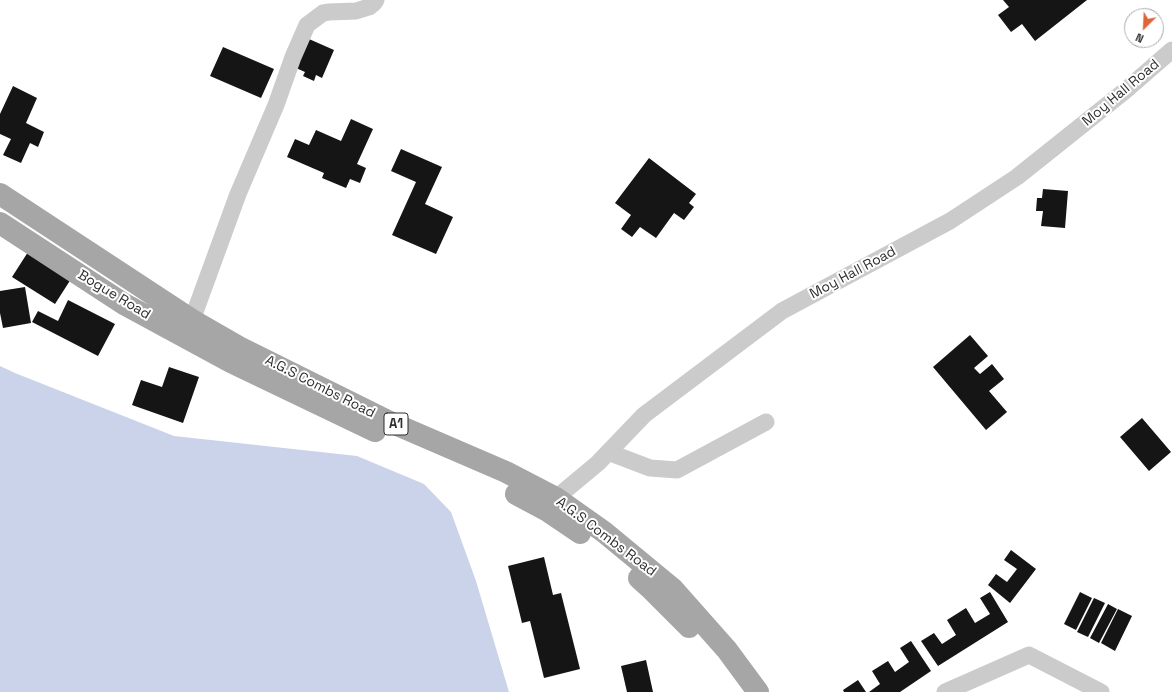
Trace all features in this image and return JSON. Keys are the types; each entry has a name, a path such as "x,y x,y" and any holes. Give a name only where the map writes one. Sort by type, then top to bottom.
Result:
{"main road":[{"name":"A.G.S Combs Road","path":"0,194 192,320 239,347 390,422 506,472 551,504 650,588 698,637 743,692"},
{"name":"Bogue Road","path":"0,224 124,304 231,362"},
{"name":"A.G.S Combs Road","path":"231,362 386,436 496,483 551,504 604,532 673,589 727,650 758,692"}],"street":[{"path":"192,320 238,194 276,105 293,57 307,25 323,13 356,11 369,7 376,0"},
{"name":"Moy Hall Road","path":"551,504 598,463 644,415 782,311 950,221 1017,177 1126,90 1172,50"},
{"path":"608,452 650,468 677,470 766,422"},
{"path":"945,692 1029,655 1101,692"}],"water":[{"path":"0,366 174,436 357,456 424,484 451,512 476,581 509,692 0,692"}],"building":[{"path":"1003,0 1087,0 1035,41 1022,24 1011,32 998,15 1009,7"},
{"path":"309,39 334,50 322,78 316,75 314,81 303,76 305,72 296,68"},
{"path":"223,47 274,69 261,98 210,76"},
{"path":"13,86 37,98 26,123 44,132 38,147 30,143 21,163 3,155 11,139 0,134 0,114"},
{"path":"351,119 373,129 357,164 366,168 360,183 350,179 346,188 322,178 324,173 287,157 295,139 309,145 316,130 341,141"},
{"path":"401,149 442,167 425,204 453,217 436,254 392,235 416,182 391,171"},
{"path":"649,158 696,194 689,203 694,207 684,220 674,213 656,238 640,227 632,237 621,229 631,215 615,203"},
{"path":"1043,189 1068,191 1065,228 1041,226 1043,211 1036,211 1037,198 1042,198"},
{"path":"28,252 71,279 55,304 12,277"},
{"path":"25,287 31,323 3,328 0,313 0,291"},
{"path":"68,300 115,324 98,356 32,322 38,311 58,321"},
{"path":"970,335 988,356 974,368 980,374 992,364 1004,379 989,391 1007,412 986,430 933,367"},
{"path":"169,367 199,377 183,423 132,405 141,380 162,387"},
{"path":"1142,418 1171,452 1149,471 1120,437"},
{"path":"1011,550 1036,569 1010,603 988,585 996,574 1007,582 1017,569 1004,560"},
{"path":"544,557 553,595 561,593 580,669 544,678 530,621 522,623 508,566"},
{"path":"990,592 1008,622 938,666 921,641 934,633 942,644 956,635 947,620 966,608 975,623 990,614 980,598"},
{"path":"1080,592 1092,598 1076,630 1064,624"},
{"path":"1094,598 1105,603 1088,637 1077,632"},
{"path":"1108,604 1117,609 1099,643 1090,638"},
{"path":"1118,609 1132,616 1115,651 1101,643"},
{"path":"911,641 931,671 900,692 869,692 880,684 872,671 888,661 895,672 909,662 900,648"},
{"path":"646,660 653,692 627,692 621,666"},
{"path":"858,680 866,692 844,692 843,690"}]}
